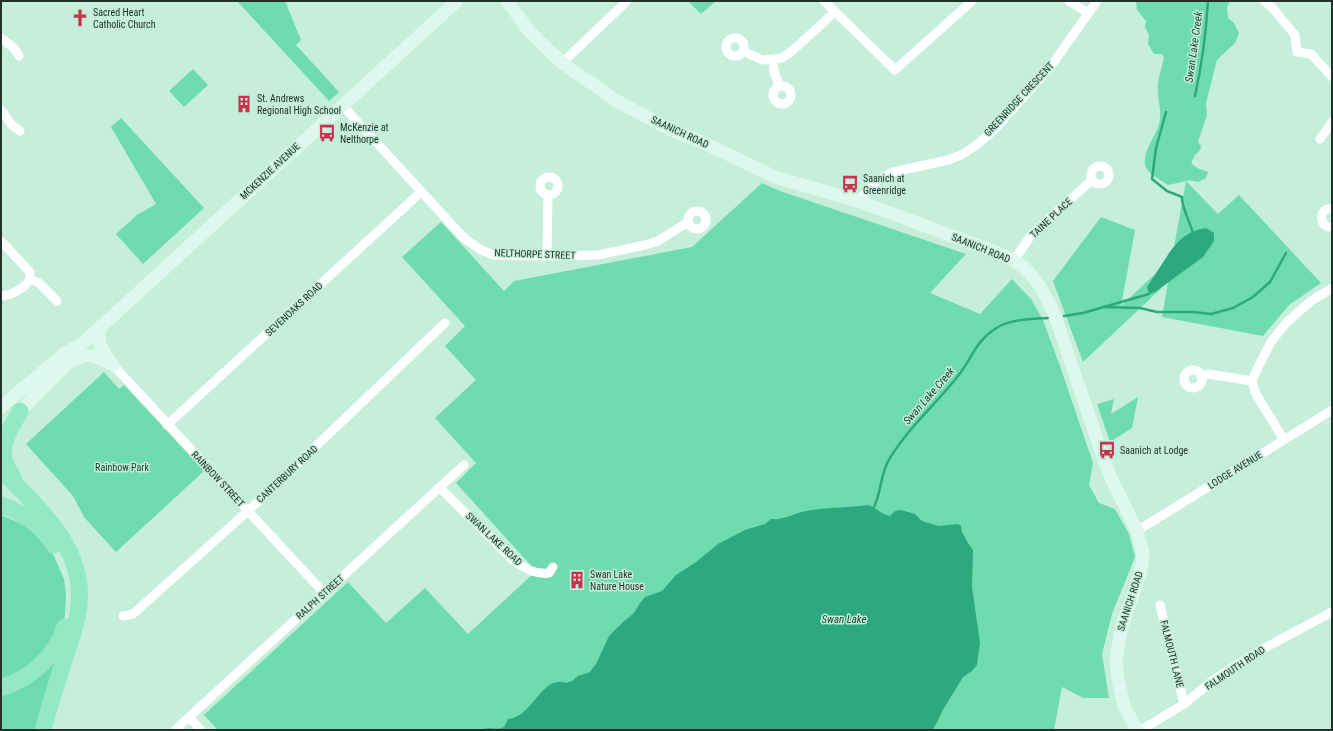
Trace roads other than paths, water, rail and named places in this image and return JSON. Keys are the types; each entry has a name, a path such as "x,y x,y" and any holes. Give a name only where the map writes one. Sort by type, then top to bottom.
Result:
{"highway":[{"path":"17,485 4,458 4,444 20,411"},
{"path":"1,470 43,512 64,542 74,565 80,593 78,616 43,730"},
{"path":"1,505 24,515 34,522 52,541 60,553 66,569 70,598 69,617 62,636 55,648 37,669 25,677 1,688"}],"main road":[{"name":"MCKENZIE AVENUE","path":"1,407 64,354 84,342 102,326 457,1"},
{"name":"SAANICH ROAD","path":"507,1 529,31 562,63 617,101 671,130 702,142 775,177 858,201 1014,260 1038,283 1056,316 1103,457 1111,478 1137,531 1143,552 1141,571 1122,626 1116,658 1118,679 1124,706 1137,730"},
{"path":"102,326 99,334 99,344 113,365"},
{"name":"MCKENZIE AVENUE","path":"1,430 69,362 84,342"},
{"path":"69,362 82,356 91,355 113,365"}],"street":[{"path":"562,63 627,1"},
{"path":"743,51 762,60 782,58 792,51 831,5 895,70 972,1"},
{"path":"1069,1 1088,13"},
{"name":"GREENRIDGE CRESCENT","path":"858,201 878,180 893,172 948,160 960,155 995,129 1051,66 1097,1"},
{"path":"1264,1 1271,6 1295,35 1297,52 1311,54 1332,77"},
{"path":"1,38 14,48 19,56"},
{"path":"773,60 774,71 779,86"},
{"name":"NELTHORPE STREET","path":"342,105 464,238 481,250 494,255 598,255 645,245 658,240 688,222"},
{"path":"1,110 12,125 20,131"},
{"path":"1320,139 1332,122"},
{"name":"TAINE PLACE","path":"1014,260 1032,234 1092,180"},
{"name":"SEVENOAKS ROAD","path":"167,425 421,192"},
{"path":"547,256 548,195"},
{"path":"1332,209 1325,210 1322,213 1321,218 1325,225 1332,227"},
{"path":"1,241 30,272 30,279 28,283 21,289 1,296"},
{"path":"30,279 39,283 57,301"},
{"path":"1284,440 1256,394 1252,382 1268,348 1286,323 1311,302 1332,288"},
{"name":"CANTERBURY ROAD","path":"123,616 133,614 248,511 445,323"},
{"name":"RAINBOW STREET","path":"113,365 324,593"},
{"path":"1201,376 1209,374 1252,382"},
{"name":"LODGE AVENUE","path":"1137,531 1332,410"},
{"name":"RALPH STREET","path":"176,730 464,465"},
{"name":"SWAN LAKE ROAD","path":"440,488 514,561 522,566 544,574 549,573 553,567"},
{"name":"FALMOUTH LANE","path":"1160,605 1184,704"},
{"name":"FALMOUTH ROAD","path":"1141,730 1184,704 1216,678 1259,650 1332,612"},
{"path":"189,717 201,730"}],"water":[{"path":"1206,228 1214,233 1214,241 1203,257 1155,292 1149,294 1147,287 1175,245 1185,236"},
{"name":"Swan Lake","path":"868,505 890,516 895,511 901,510 915,514 922,521 938,526 958,524 961,526 962,532 973,550 972,587 980,643 977,665 972,671 963,677 944,708 933,730 482,730 487,728 499,729 504,727 508,719 516,717 524,712 543,690 550,685 558,682 566,683 572,681 578,676 590,672 596,664 609,636 634,613 645,597 662,591 676,575 696,562 718,544 745,530 765,524 771,519 783,518 810,510"}],"waterway":[{"name":"Swan Lake Creek","path":"1195,96 1200,72 1208,1"},
{"name":"Swan Lake Creek","path":"1166,112 1156,148 1152,179 1167,191 1182,197 1184,209 1193,233"},
{"path":"1103,307 1140,308 1157,312 1193,312 1211,314 1233,308 1253,297 1270,282 1286,253"},
{"name":"Swan Lake Creek","path":"1064,316 1083,313 1149,294"},
{"name":"Swan Lake Creek","path":"874,507 877,501 884,470 897,447 958,376 984,338 990,332 1009,322 1048,318"}],"place":[{"name":"Sacred Heart Catholic Church","path":"80,18"},
{"name":"St. Andrews Regional High School","path":"244,104"},
{"name":"McKenzie at Nelthorpe","path":"327,133"},
{"name":"Saanich at Greenridge","path":"850,184"},
{"name":"Saanich at Lodge","path":"1107,450"},
{"name":"Swan Lake Nature House","path":"577,580"}],"park label":[{"name":"Rainbow Park","path":"122,467"}]}
